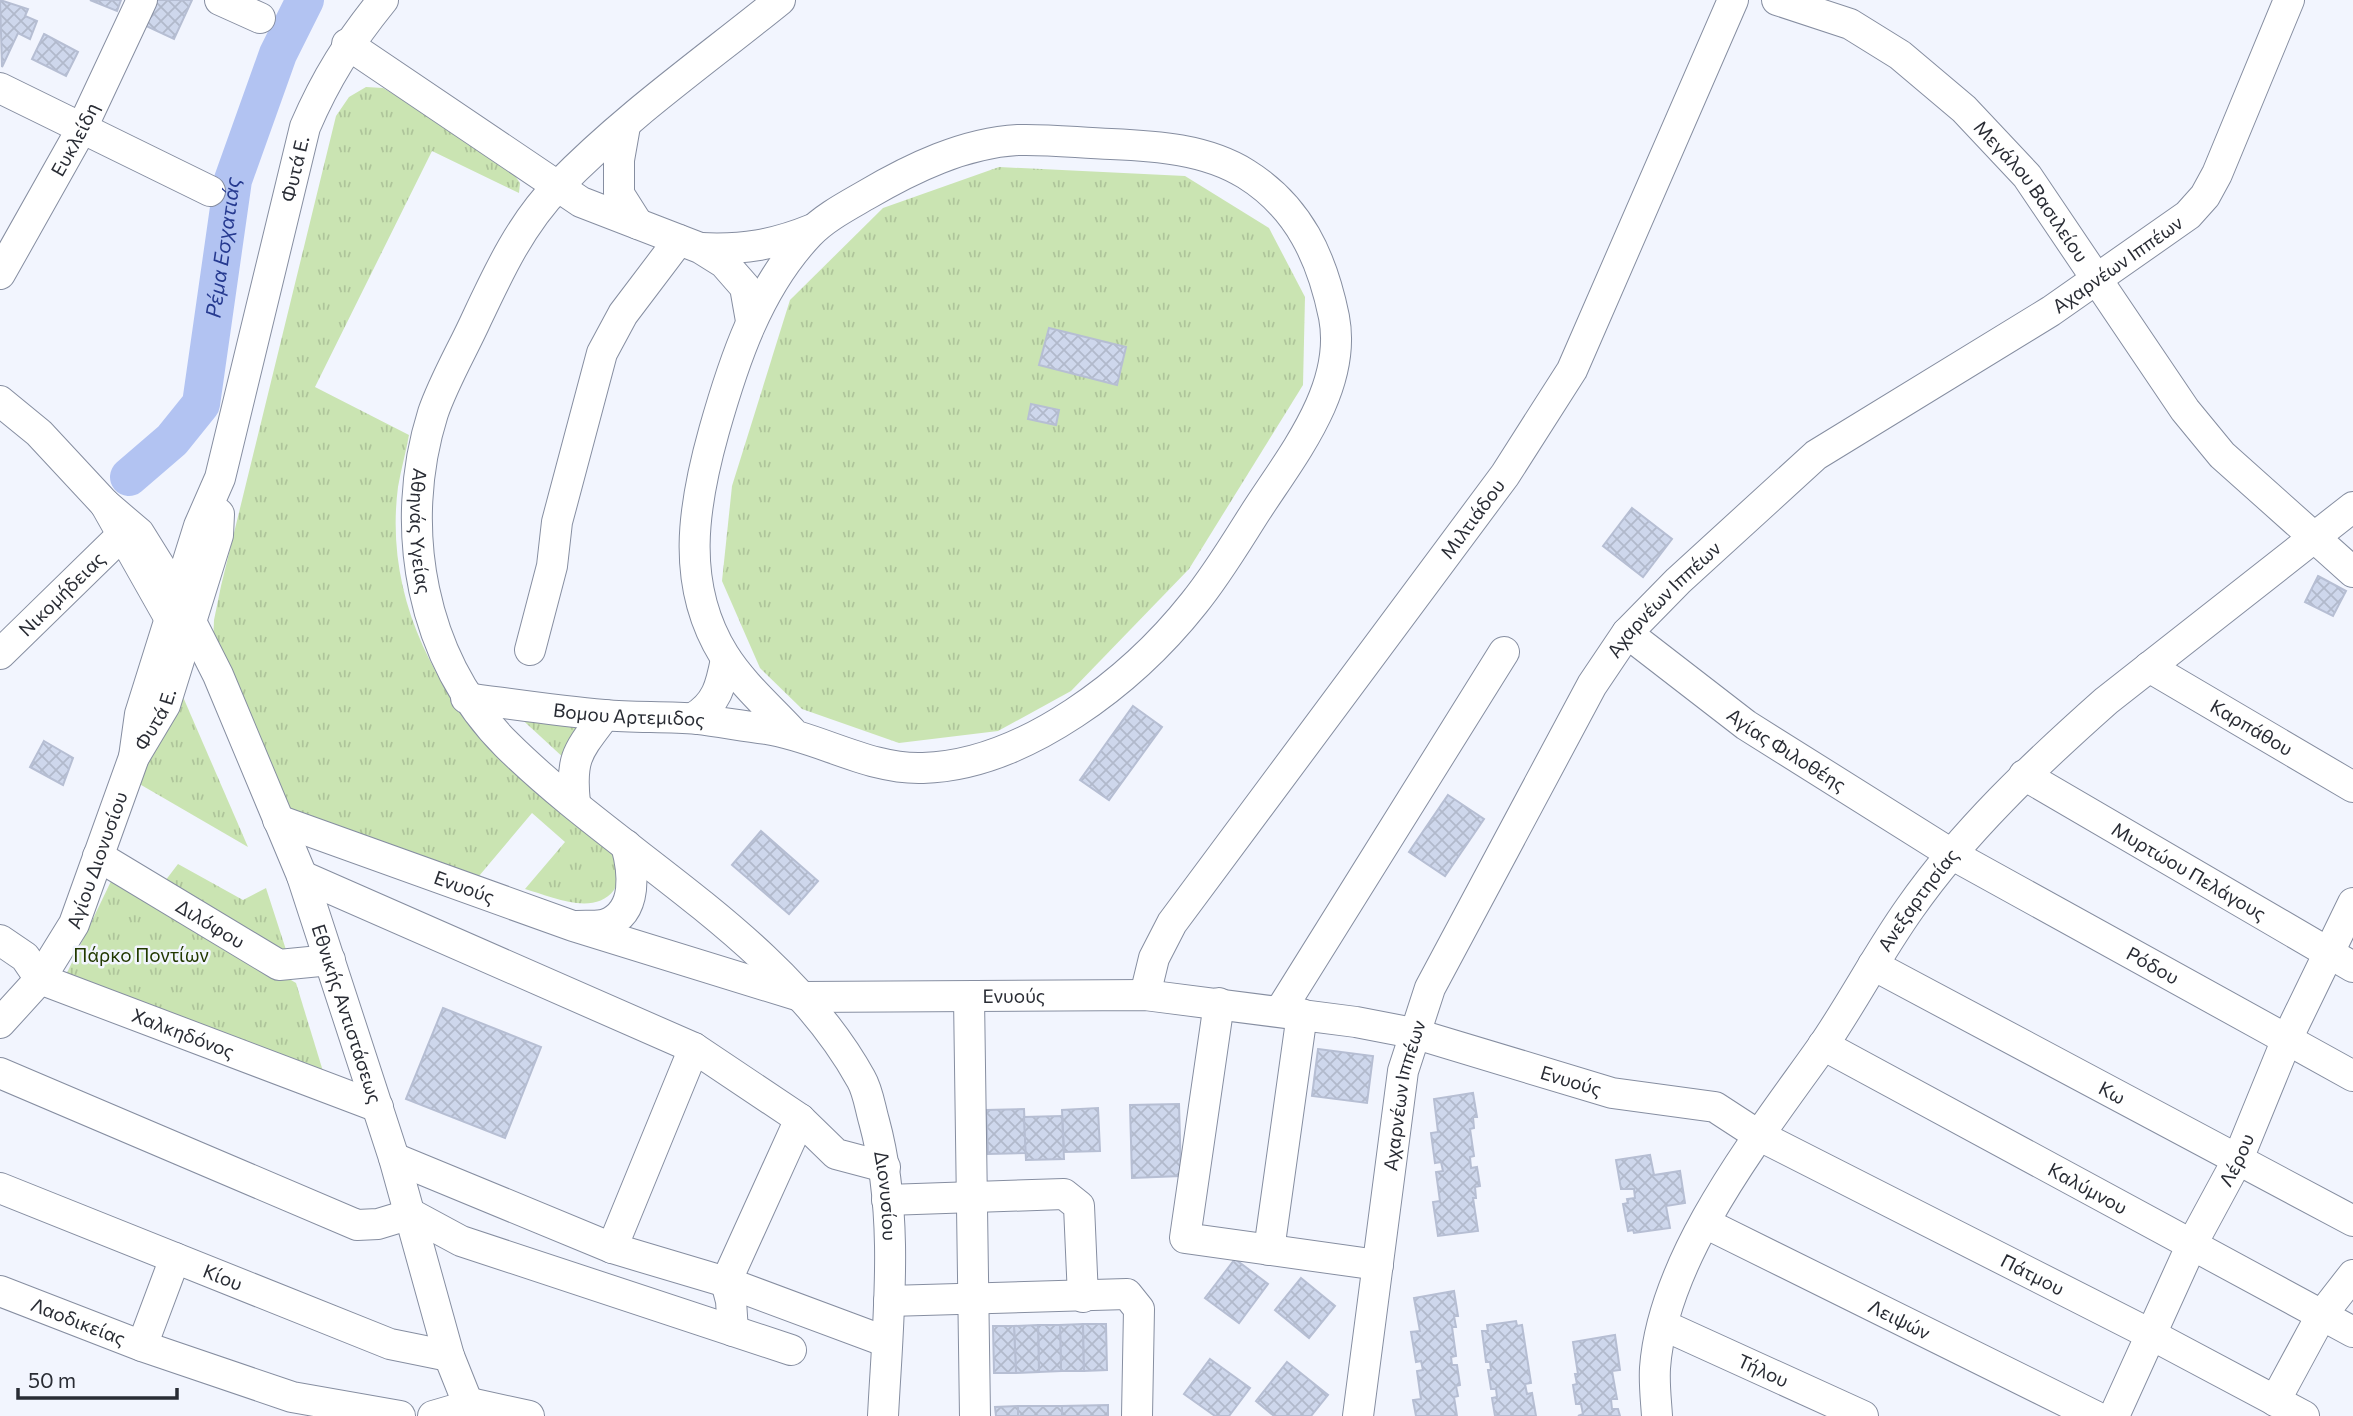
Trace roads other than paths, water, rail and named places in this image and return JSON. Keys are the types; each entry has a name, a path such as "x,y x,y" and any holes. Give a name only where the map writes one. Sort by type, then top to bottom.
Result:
{"street":[{"name":"Ευκλείδη","path":"0,274 81,130 142,0"},
{"path":"220,0 260,18"},
{"name":"Φυτά Ε.","path":"179,612 199,526 220,478 305,127 323,86 347,44 383,0"},
{"name":"Αθηνάς Υγείας","path":"780,0 625,126 556,187 508,253 434,411 419,471 415,529 424,591 442,649 466,698 507,745 717,919 803,998"},
{"name":"Μιλτιάδου","path":"1145,995 1154,958 1172,923 1497,486 1572,370 1733,0"},
{"name":"Μεγάλου Βασιλείου","path":"1777,0 1850,24 1900,55 1964,108 2026,176 2185,410 2222,455 2288,512 2314,540 2353,572"},
{"name":"Αχαρνέων Ιππέων","path":"1358,1416 1403,1072 1413,1033 1430,988 1592,685 1627,633 1724,537 1816,454 2098,280 2188,215 2205,195 2289,0"},
{"path":"347,44 581,202 690,244 724,263 745,287 751,321"},
{"path":"0,88 210,191"},
{"path":"625,126 619,160 618,194 638,224"},
{"name":"Βομου Αρτεμιδος","path":"466,698 605,715 693,718 793,733 865,759 921,769 953,764 1019,744 1077,711 1115,683 1153,649 1196,602 1252,518 1328,390 1337,333 1327,283 1313,245 1287,207 1245,173 1201,154 1135,145 1015,140 961,150 905,172 813,229"},
{"path":"690,244 741,250 779,243 813,229"},
{"path":"793,733 726,659 710,628 696,586 692,543 699,483 729,378 751,321 776,274 813,229"},
{"path":"530,650 552,566 558,522 602,353 623,314 690,244"},
{"name":"Εθνικής Αντιστάσεως","path":"0,401 39,433 106,504 130,534 218,675 302,876 394,1158 449,1356 471,1412"},
{"name":"Φυτά Ε.","path":"134,757 140,714 179,612 218,535 220,478"},
{"name":"Ανεξαρτησίας","path":"1657,1416 1655,1368 1663,1325 1671,1297 1705,1223 1758,1135 1823,1045 1911,906 2024,775 2149,667 2351,512"},
{"path":"130,534 179,537 199,526"},
{"name":"Νικομήδειας","path":"0,654 130,534"},
{"name":"Αγίας Φιλοθέης","path":"1627,633 1746,725 1953,855"},
{"path":"1269,1250 1291,1013 1504,652"},
{"path":"693,718 709,708 720,688 726,659"},
{"name":"Καρπάθου","path":"2149,667 2353,787"},
{"path":"575,803 571,770 581,747 605,715"},
{"name":"Αγίου Διονυσίου","path":"0,1023 40,979 74,924 134,757"},
{"name":"Μυρτώου Πελάγους","path":"2024,775 2353,967"},
{"name":"Ενυούς","path":"278,820 573,926 803,998 1145,995 1291,1013 1413,1033 1612,1093 1715,1107 1758,1135"},
{"path":"573,926 607,924 622,911 631,894 633,872 626,845"},
{"name":"Ρόδου","path":"1953,855 2353,1076"},
{"name":"Διλόφου","path":"98,856 279,965 330,960"},
{"path":"302,876 694,1048 800,1119 836,1154 885,1167"},
{"name":"Λέρου","path":"2114,1416 2192,1244 2238,1159 2287,1039 2326,953 2353,903"},
{"name":"Χαλκηδόνος","path":"0,940 25,957 40,979 378,1107"},
{"name":"Κω","path":"1872,965 2353,1221"},
{"path":"969,997 975,1416"},
{"name":"Διονυσίου","path":"803,998 863,1082 885,1167 888,1301 883,1416"},
{"path":"1219,1003 1185,1238 1378,1265"},
{"name":"Καλύμνου","path":"1823,1045 2353,1332"},
{"path":"612,1248 694,1048"},
{"path":"0,1073 357,1225 378,1224 411,1214 461,1241 791,1350"},
{"path":"733,1331 731,1301 726,1282 800,1119"},
{"name":"Πάτμου","path":"1758,1135 2150,1334 2304,1416"},
{"path":"394,1158 612,1248 726,1282 887,1342"},
{"name":"Κίου","path":"0,1188 390,1344 449,1356"},
{"path":"887,1200 1064,1194 1079,1206 1083,1297"},
{"name":"Λειψών","path":"1705,1223 2081,1412"},
{"path":"142,1346 175,1258"},
{"path":"2275,1401 2321,1316 2353,1275"},
{"name":"Λαοδικείας","path":"0,1291 288,1407 400,1416"},
{"path":"888,1301 1127,1294 1139,1310 1137,1416"},
{"name":"Τήλου","path":"1663,1325 1863,1416"},
{"path":"433,1416 471,1412 474,1404 529,1416"}],"waterway":[{"name":"Ρέμα Εσχατιάς","path":"129,477 172,440 201,404 233,180 278,54 305,0"}],"park label":[{"name":"Πάρκο Ποντίων","path":"141,955"}]}
